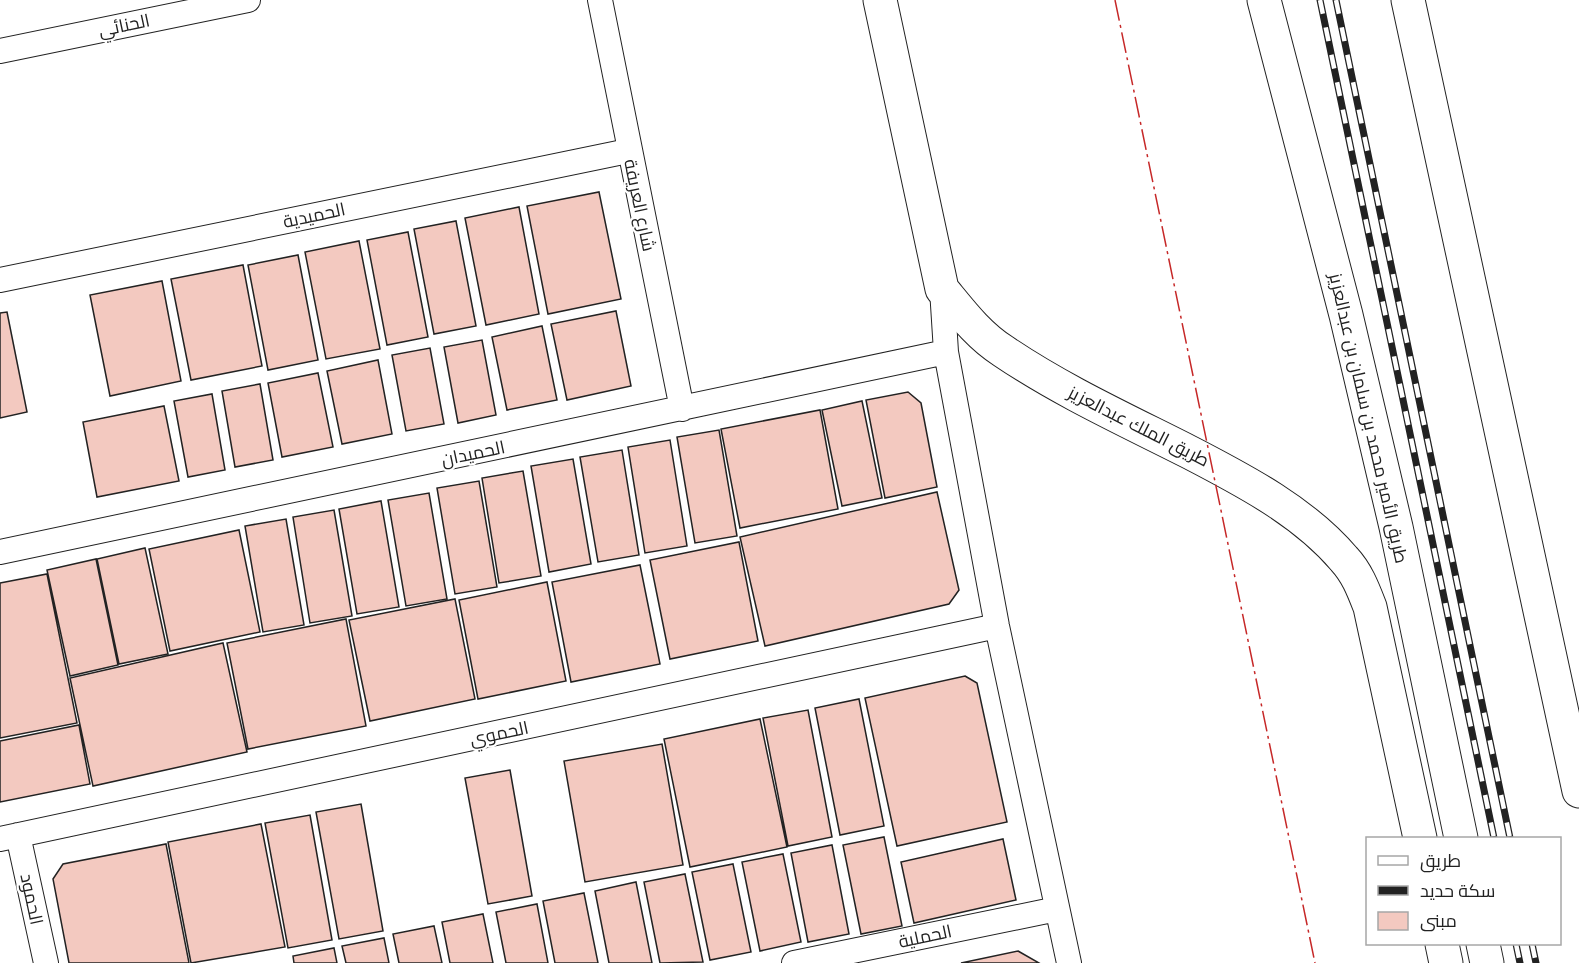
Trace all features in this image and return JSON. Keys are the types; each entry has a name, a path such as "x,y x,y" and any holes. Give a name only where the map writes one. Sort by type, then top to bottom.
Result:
{"main road":[{"name":"طريق الملك عبدالعزيز","path":"880,0 942,289 974,327 1001,350 1069,391 1227,472 1306,522 1344,558 1359,579 1370,607 1420,837"},
{"name":"طريق الأمير محمد بن سلمان بن عبدالعزيز","path":"1263,0 1346,315 1396,527 1461,837"},
{"path":"1408,0 1579,791"},
{"path":"1442,945 1446,963"},
{"path":"1483,945 1487,963"}],"street":[{"name":"الحنائي","path":"0,51 248,0"},
{"name":"شارع العريفة","path":"600,0 628,151 682,409"},
{"name":"الحميدية","path":"0,280 628,151"},
{"path":"942,289 946,352 997,626 1069,963"},
{"name":"الحميدان","path":"0,552 946,352"},
{"name":"الحموي","path":"9,837 997,626"},
{"name":"الحمود","path":"9,837 46,963"},
{"name":"الحملية","path":"794,963 1057,909"}],"building":[{"path":"599,192 621,299 548,314 527,206"},
{"path":"519,207 539,314 486,325 465,218"},
{"path":"456,221 476,326 434,334 414,229"},
{"path":"408,232 428,337 387,345 367,240"},
{"path":"359,241 380,349 326,359 305,252"},
{"path":"298,255 318,360 268,370 248,265"},
{"path":"243,265 262,366 191,380 171,279"},
{"path":"162,281 181,381 110,396 90,295"},
{"path":"616,311 631,386 567,400 551,324"},
{"path":"7,312 27,412 0,418 0,313"},
{"path":"542,326 557,400 507,410 492,337"},
{"path":"482,340 496,415 458,423 444,347"},
{"path":"430,348 444,424 406,431 392,355"},
{"path":"378,360 392,434 342,444 327,371"},
{"path":"318,373 333,447 282,457 268,383"},
{"path":"260,384 273,460 235,467 222,391"},
{"path":"908,392 921,403 937,487 885,498 866,400"},
{"path":"212,394 225,470 188,477 174,401"},
{"path":"862,401 882,498 842,506 822,410"},
{"path":"164,406 179,481 97,497 83,422"},
{"path":"820,410 838,509 740,528 721,429"},
{"path":"719,430 737,536 695,543 677,437"},
{"path":"670,440 687,546 645,553 628,447"},
{"path":"622,450 639,555 598,562 580,457"},
{"path":"573,459 591,564 549,572 531,466"},
{"path":"523,471 541,576 499,583 482,478"},
{"path":"479,481 497,587 455,594 437,488"},
{"path":"937,492 959,590 949,604 765,646 740,537"},
{"path":"429,493 447,599 406,606 388,500"},
{"path":"381,501 399,607 357,614 339,509"},
{"path":"334,510 352,616 310,623 293,517"},
{"path":"286,519 304,625 263,632 245,526"},
{"path":"239,530 260,632 170,651 149,549"},
{"path":"739,542 758,641 670,659 650,560"},
{"path":"145,548 168,654 119,664 97,559"},
{"path":"96,559 118,665 70,676 47,570"},
{"path":"640,565 660,664 571,682 552,582"},
{"path":"47,574 77,723 0,738 0,583"},
{"path":"547,582 566,681 478,699 459,600"},
{"path":"455,599 475,699 370,721 349,620"},
{"path":"346,619 366,726 248,749 227,643"},
{"path":"223,643 247,752 93,786 70,678"},
{"path":"965,676 977,683 1007,822 897,846 865,698"},
{"path":"859,699 884,826 840,835 815,708"},
{"path":"808,710 832,837 788,846 763,718"},
{"path":"760,719 787,847 690,867 664,739"},
{"path":"79,725 90,784 0,802 0,741"},
{"path":"662,744 683,865 585,882 564,761"},
{"path":"510,770 532,896 488,904 465,778"},
{"path":"361,804 383,931 339,939 316,812"},
{"path":"310,815 332,940 288,948 265,823"},
{"path":"261,824 285,947 191,963 168,842"},
{"path":"884,837 902,926 861,934 843,845"},
{"path":"1003,839 1016,900 914,923 901,862"},
{"path":"166,844 189,963 69,963 53,879 63,864"},
{"path":"832,845 849,934 808,942 791,853"},
{"path":"783,854 801,942 760,951 742,862"},
{"path":"733,864 751,952 710,960 692,872"},
{"path":"685,874 703,962 660,963 644,882"},
{"path":"636,882 652,963 609,963 595,891"},
{"path":"584,893 598,963 555,963 543,901"},
{"path":"537,904 548,963 506,963 496,912"},
{"path":"483,914 493,963 450,963 442,922"},
{"path":"434,926 442,963 399,963 393,934"},
{"path":"384,938 389,963 346,963 342,946"},
{"path":"334,948 337,963 294,963 293,956"},
{"path":"1018,951 1039,963 961,963"}],"railway":[{"path":"1320,0 1494,837"},
{"path":"1336,0 1510,837"},
{"path":"1516,945 1520,963"},
{"path":"1532,945 1536,963"}],"power":[{"path":"1115,0 1315,963"}]}
